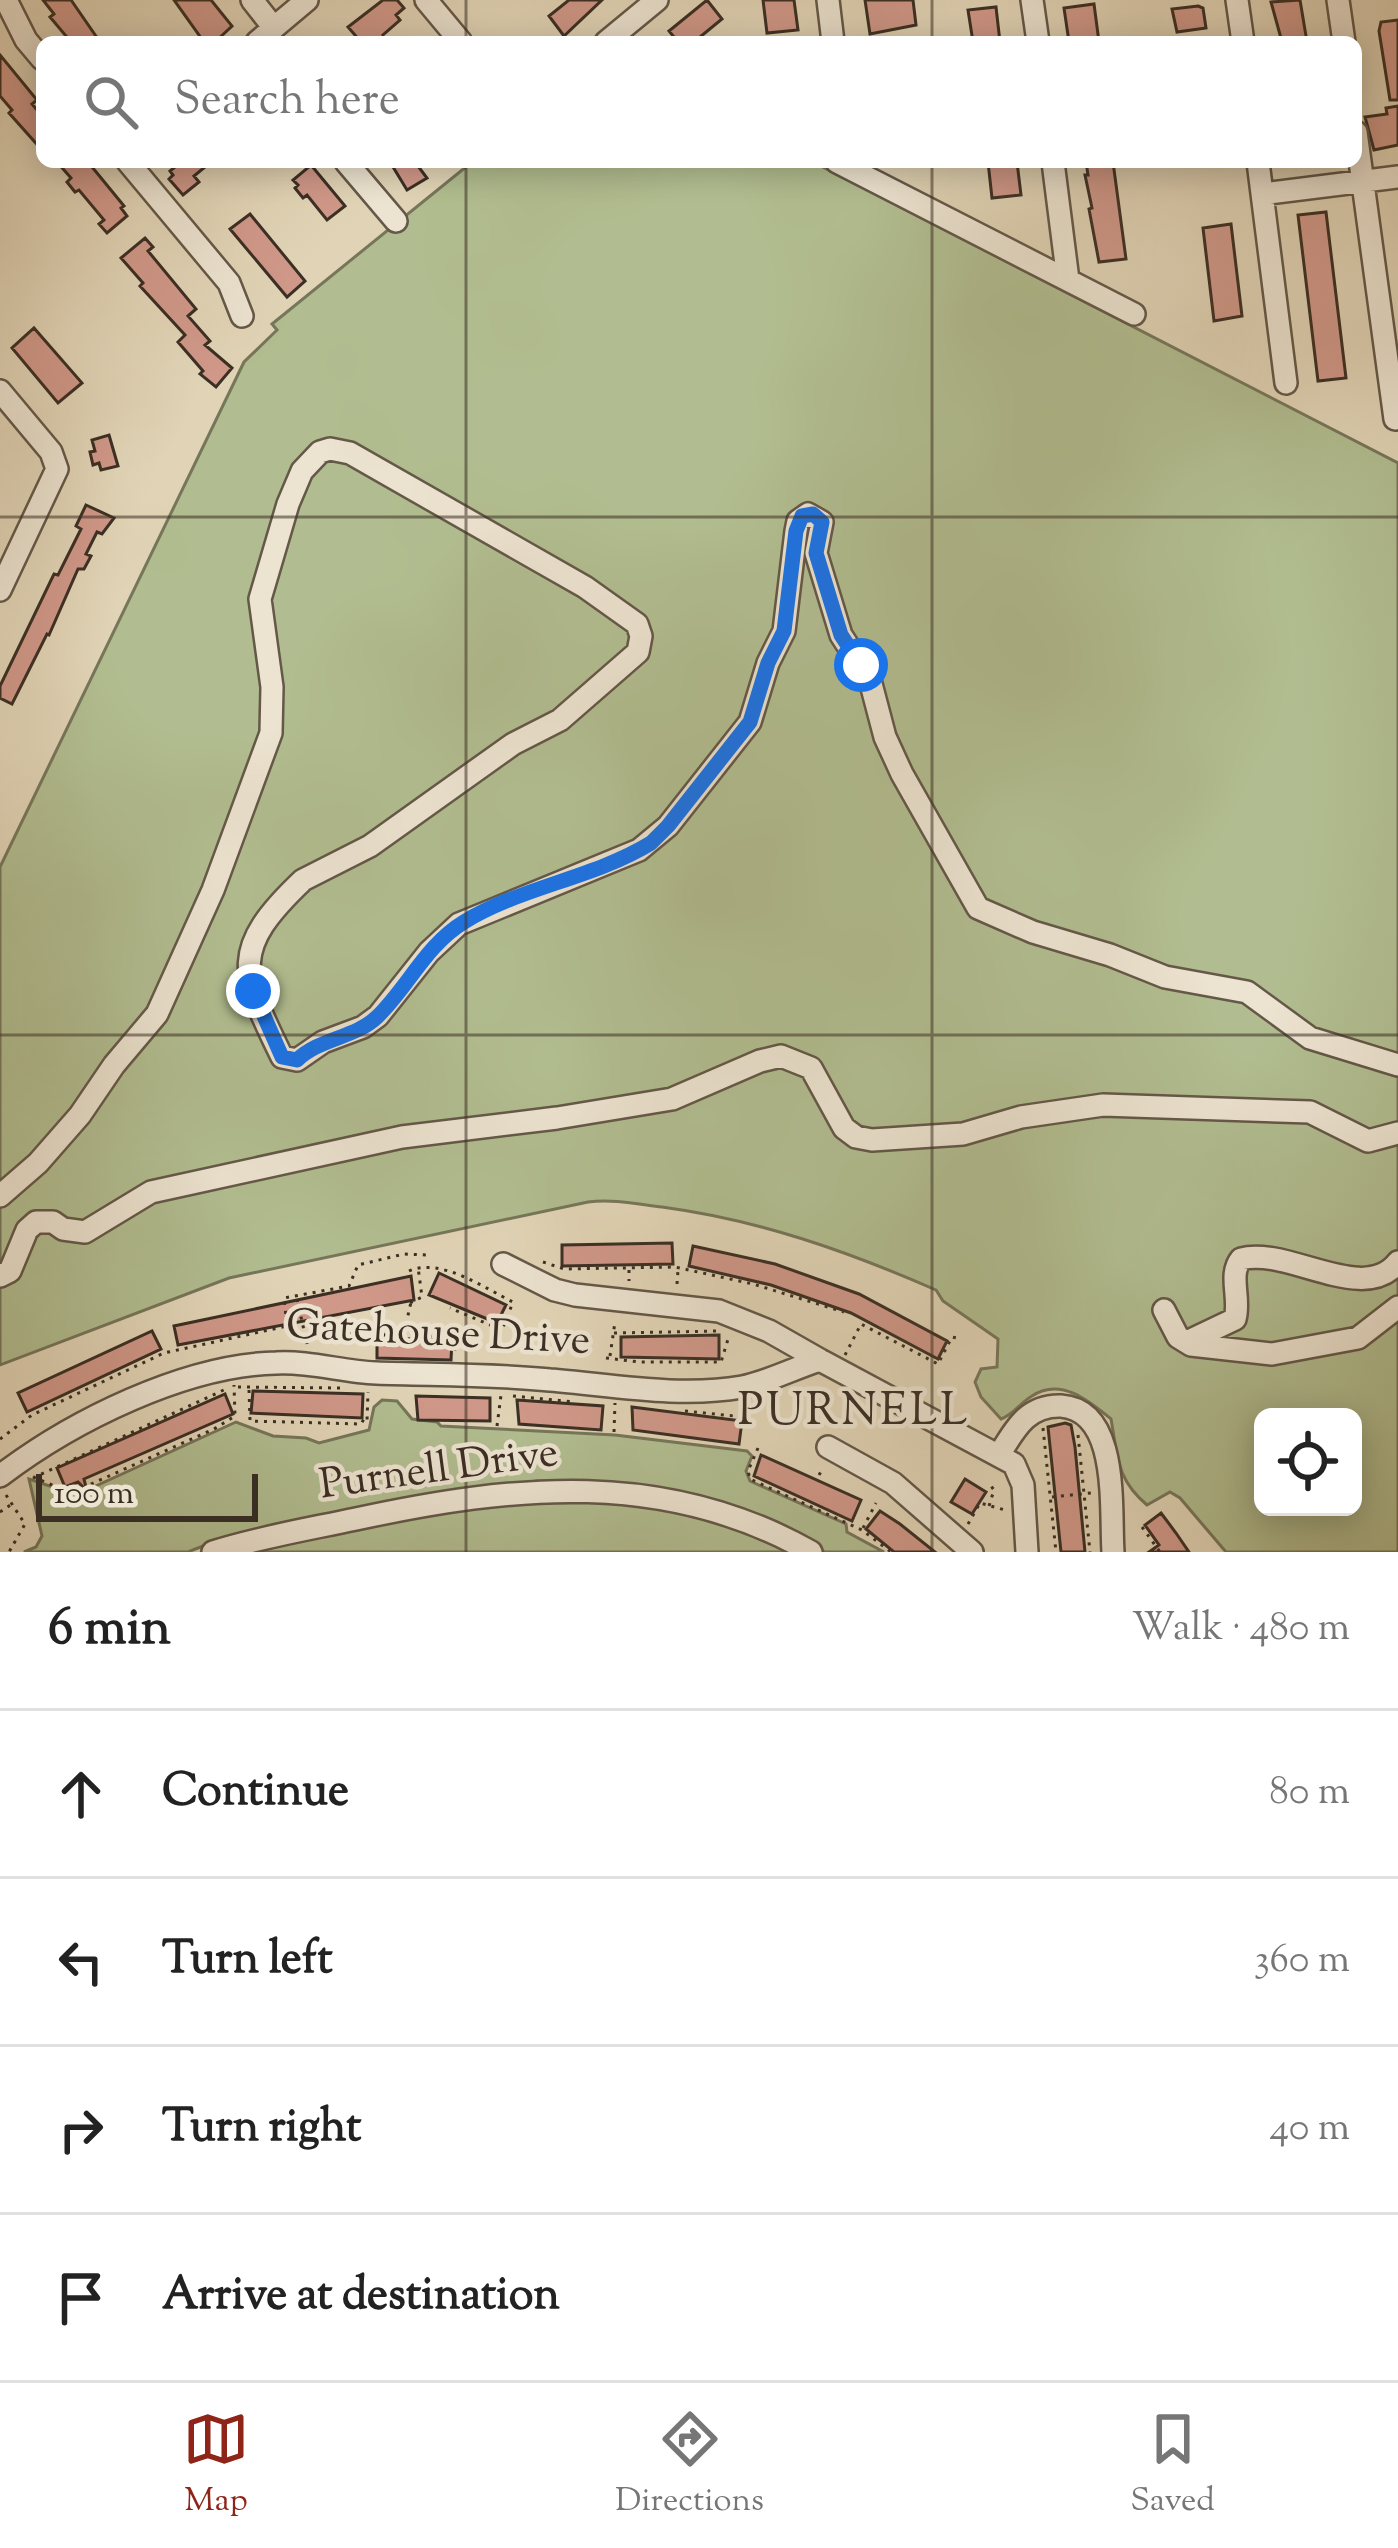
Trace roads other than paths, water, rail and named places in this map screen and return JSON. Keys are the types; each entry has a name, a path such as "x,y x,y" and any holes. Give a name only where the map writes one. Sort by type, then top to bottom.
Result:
{"street":[{"path":"6,0 36,52"},
{"path":"251,0 266,35 308,0"},
{"path":"426,0 456,36"},
{"path":"614,36 657,0"},
{"path":"828,0 832,36"},
{"path":"1032,0 1037,36"},
{"path":"1238,0 1242,36"},
{"path":"1338,0 1343,36"},
{"path":"133,168 229,283 242,316"},
{"path":"351,168 396,221"},
{"path":"853,168 1134,314"},
{"path":"1054,168 1068,280"},
{"path":"1259,168 1286,383"},
{"path":"1361,168 1395,419"},
{"path":"1262,194 1398,177"},
{"path":"0,391 51,452 57,469 2,580"},
{"path":"0,1196 49,1151 148,1027 213,890 272,733 272,687 261,614 266,572 302,471 320,452 331,448 350,453 585,587 637,624 640,644 638,652 560,720 513,744 403,824 292,890 247,954 246,970 282,1057 297,1060 378,1016 429,952 459,924 639,850 668,826 750,722 768,663 784,631 798,521 808,514 822,522 816,553 841,635 870,680 885,737 978,908 1165,977 1247,992 1310,1038 1398,1065"},
{"path":"0,1276 10,1271 27,1230 36,1222 85,1232 151,1192 402,1136 672,1099 772,1056 792,1057 811,1068 844,1128 872,1140 963,1134 1022,1117 1103,1105 1310,1112 1368,1141 1398,1133"},
{"path":"1191,1346 1193,1339 1235,1319 1234,1273 1240,1259 1270,1256 1350,1277 1382,1275 1398,1262"},
{"name":"Gatehouse Drive","path":"503,1264 554,1290 719,1311 769,1330 999,1454"},
{"path":"1164,1310 1178,1337 1191,1346 1272,1354 1350,1341 1398,1307"},
{"name":"Gatehouse Drive","path":"2,1485 29,1454 134,1400 171,1384 253,1365 310,1364 370,1373 507,1376 710,1390 746,1386 831,1361"},
{"path":"1027,1552 1021,1473 999,1454 1017,1425 1039,1408 1072,1408 1093,1420 1106,1458 1113,1552"},
{"path":"826,1457 893,1483 966,1545"},
{"name":"Purnell Drive","path":"214,1552 424,1504 541,1489 633,1493 683,1503 735,1516 811,1552"}],"district":[{"name":"PURNELL","path":"854,1413"}]}
